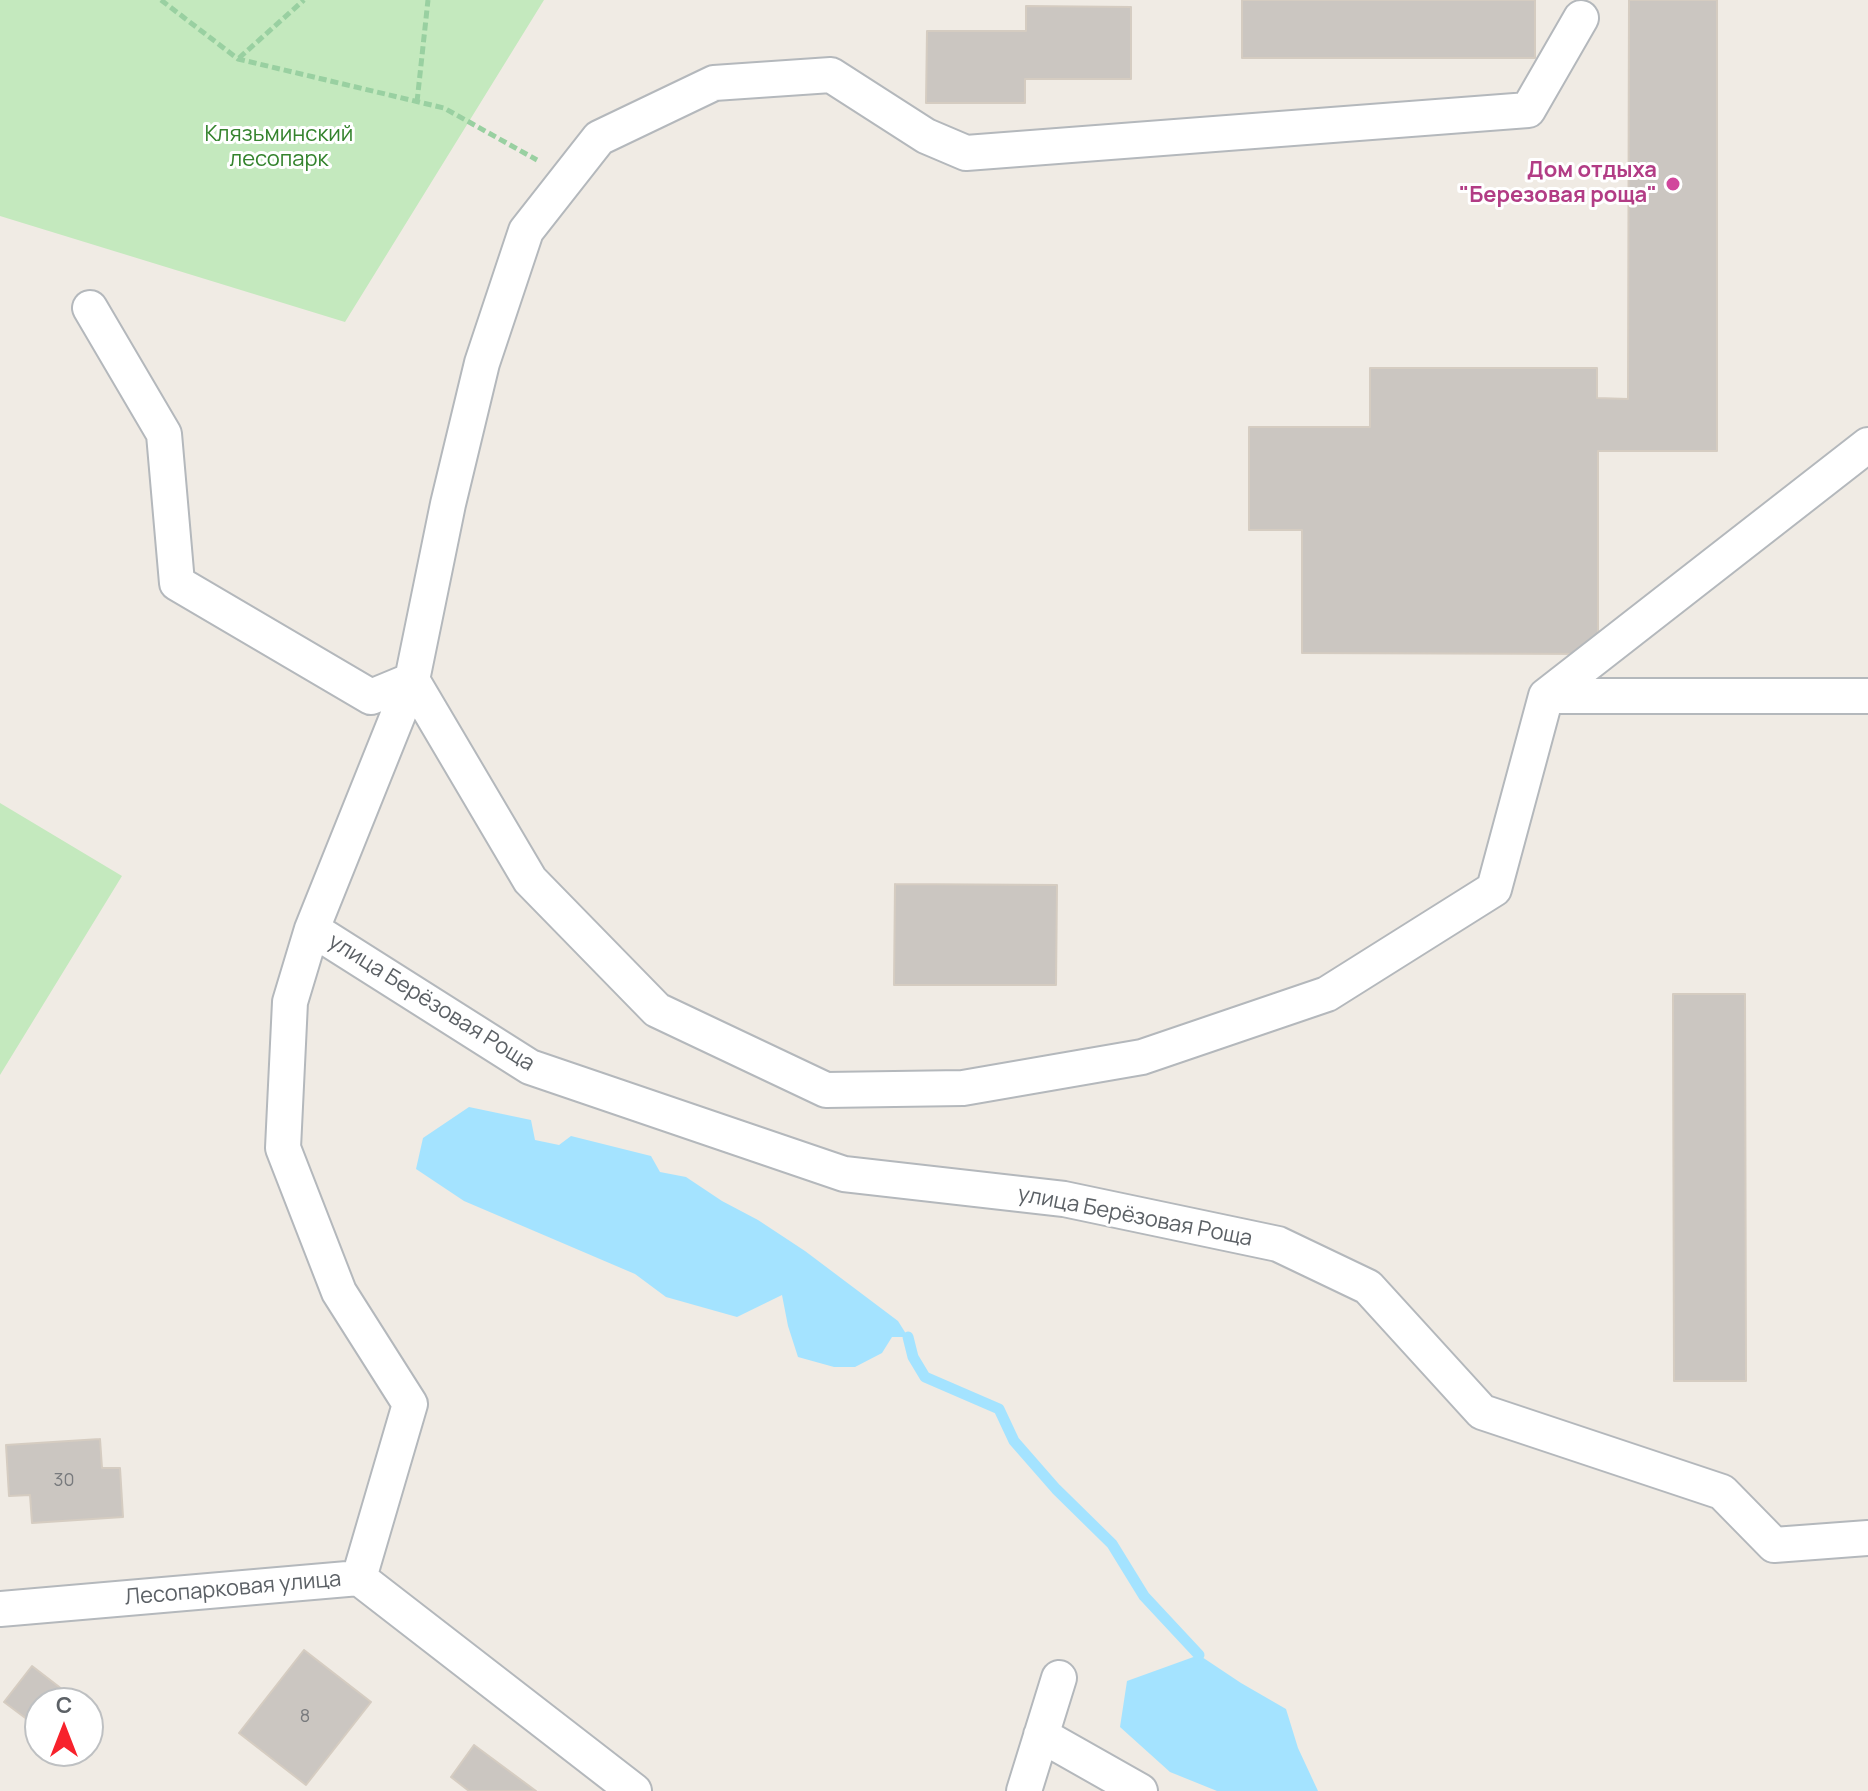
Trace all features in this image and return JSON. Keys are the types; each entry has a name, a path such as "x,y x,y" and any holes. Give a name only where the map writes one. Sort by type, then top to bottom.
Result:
{"street":[{"path":"359,1578 410,1404 339,1292 283,1148 290,1002 312,929 412,680 448,504 482,363 526,231 568,177 599,138 714,83 831,75 926,136 966,153 1528,110 1581,18"},
{"path":"90,308 164,434 177,583 371,697 412,680"},
{"path":"412,680 530,880 657,1010 826,1090 963,1088 1142,1057 1327,994 1494,889 1546,696 1868,445"},
{"path":"1546,696 1868,696"},
{"name":"улица Берёзовая Роща","path":"312,929 530,1067 844,1174 1064,1199 1278,1244 1368,1287 1482,1412 1722,1492 1774,1545 1868,1538"},
{"name":"Лесопарковая улица","path":"0,1609 359,1578 634,1791"},
{"path":"1024,1791 1059,1678"},
{"path":"1041,1735 1140,1791"}],"path":[{"path":"161,0 238,59 444,108 568,177"},
{"path":"238,59 304,0"},
{"path":"417,102 428,0"}],"green space":[{"name":"Клязьминский лесопарк","path":"0,0 544,0 345,322 0,216"},
{"path":"0,803 122,876 0,1075"}],"water":[{"path":"469,1107 531,1120 535,1140 559,1145 571,1136 651,1156 660,1172 686,1177 805,1251 898,1321 908,1337 892,1337 882,1353 855,1367 834,1367 798,1357 782,1295 737,1317 666,1297 635,1274 464,1201 416,1169 423,1138"},
{"path":"1199,1655 1286,1709 1298,1748 1318,1791 1217,1791 1170,1772 1120,1727 1127,1681"}],"building":[{"path":"1242,0 1535,0 1535,58 1242,58"},
{"name":"Дом отдыха \"Березовая роща\"","path":"1629,0 1717,0 1717,451 1598,451 1598,654 1302,653 1302,530 1249,530 1249,427 1370,427 1370,368 1597,368 1597,398 1628,399"},
{"path":"1026,6 1131,7 1131,79 1025,79 1025,103 926,103 927,31 1026,31"},
{"path":"895,884 1057,885 1056,985 894,985"},
{"path":"1673,994 1745,994 1746,1381 1674,1381"},
{"path":"100,1439 102,1468 120,1468 123,1517 32,1523 30,1495 9,1496 6,1445"},
{"path":"304,1650 371,1702 306,1785 239,1733"},
{"path":"32,1666 59,1687 24,1687 24,1717 4,1702"},
{"path":"474,1745 536,1791 469,1791 451,1777"}],"waterway":[{"path":"908,1337 913,1357 925,1377 999,1409 1014,1441 1056,1489 1112,1544 1144,1596 1199,1655"}],"place":[{"name":"Дом отдыха \"Березовая роща\"","path":"1673,184"}]}
